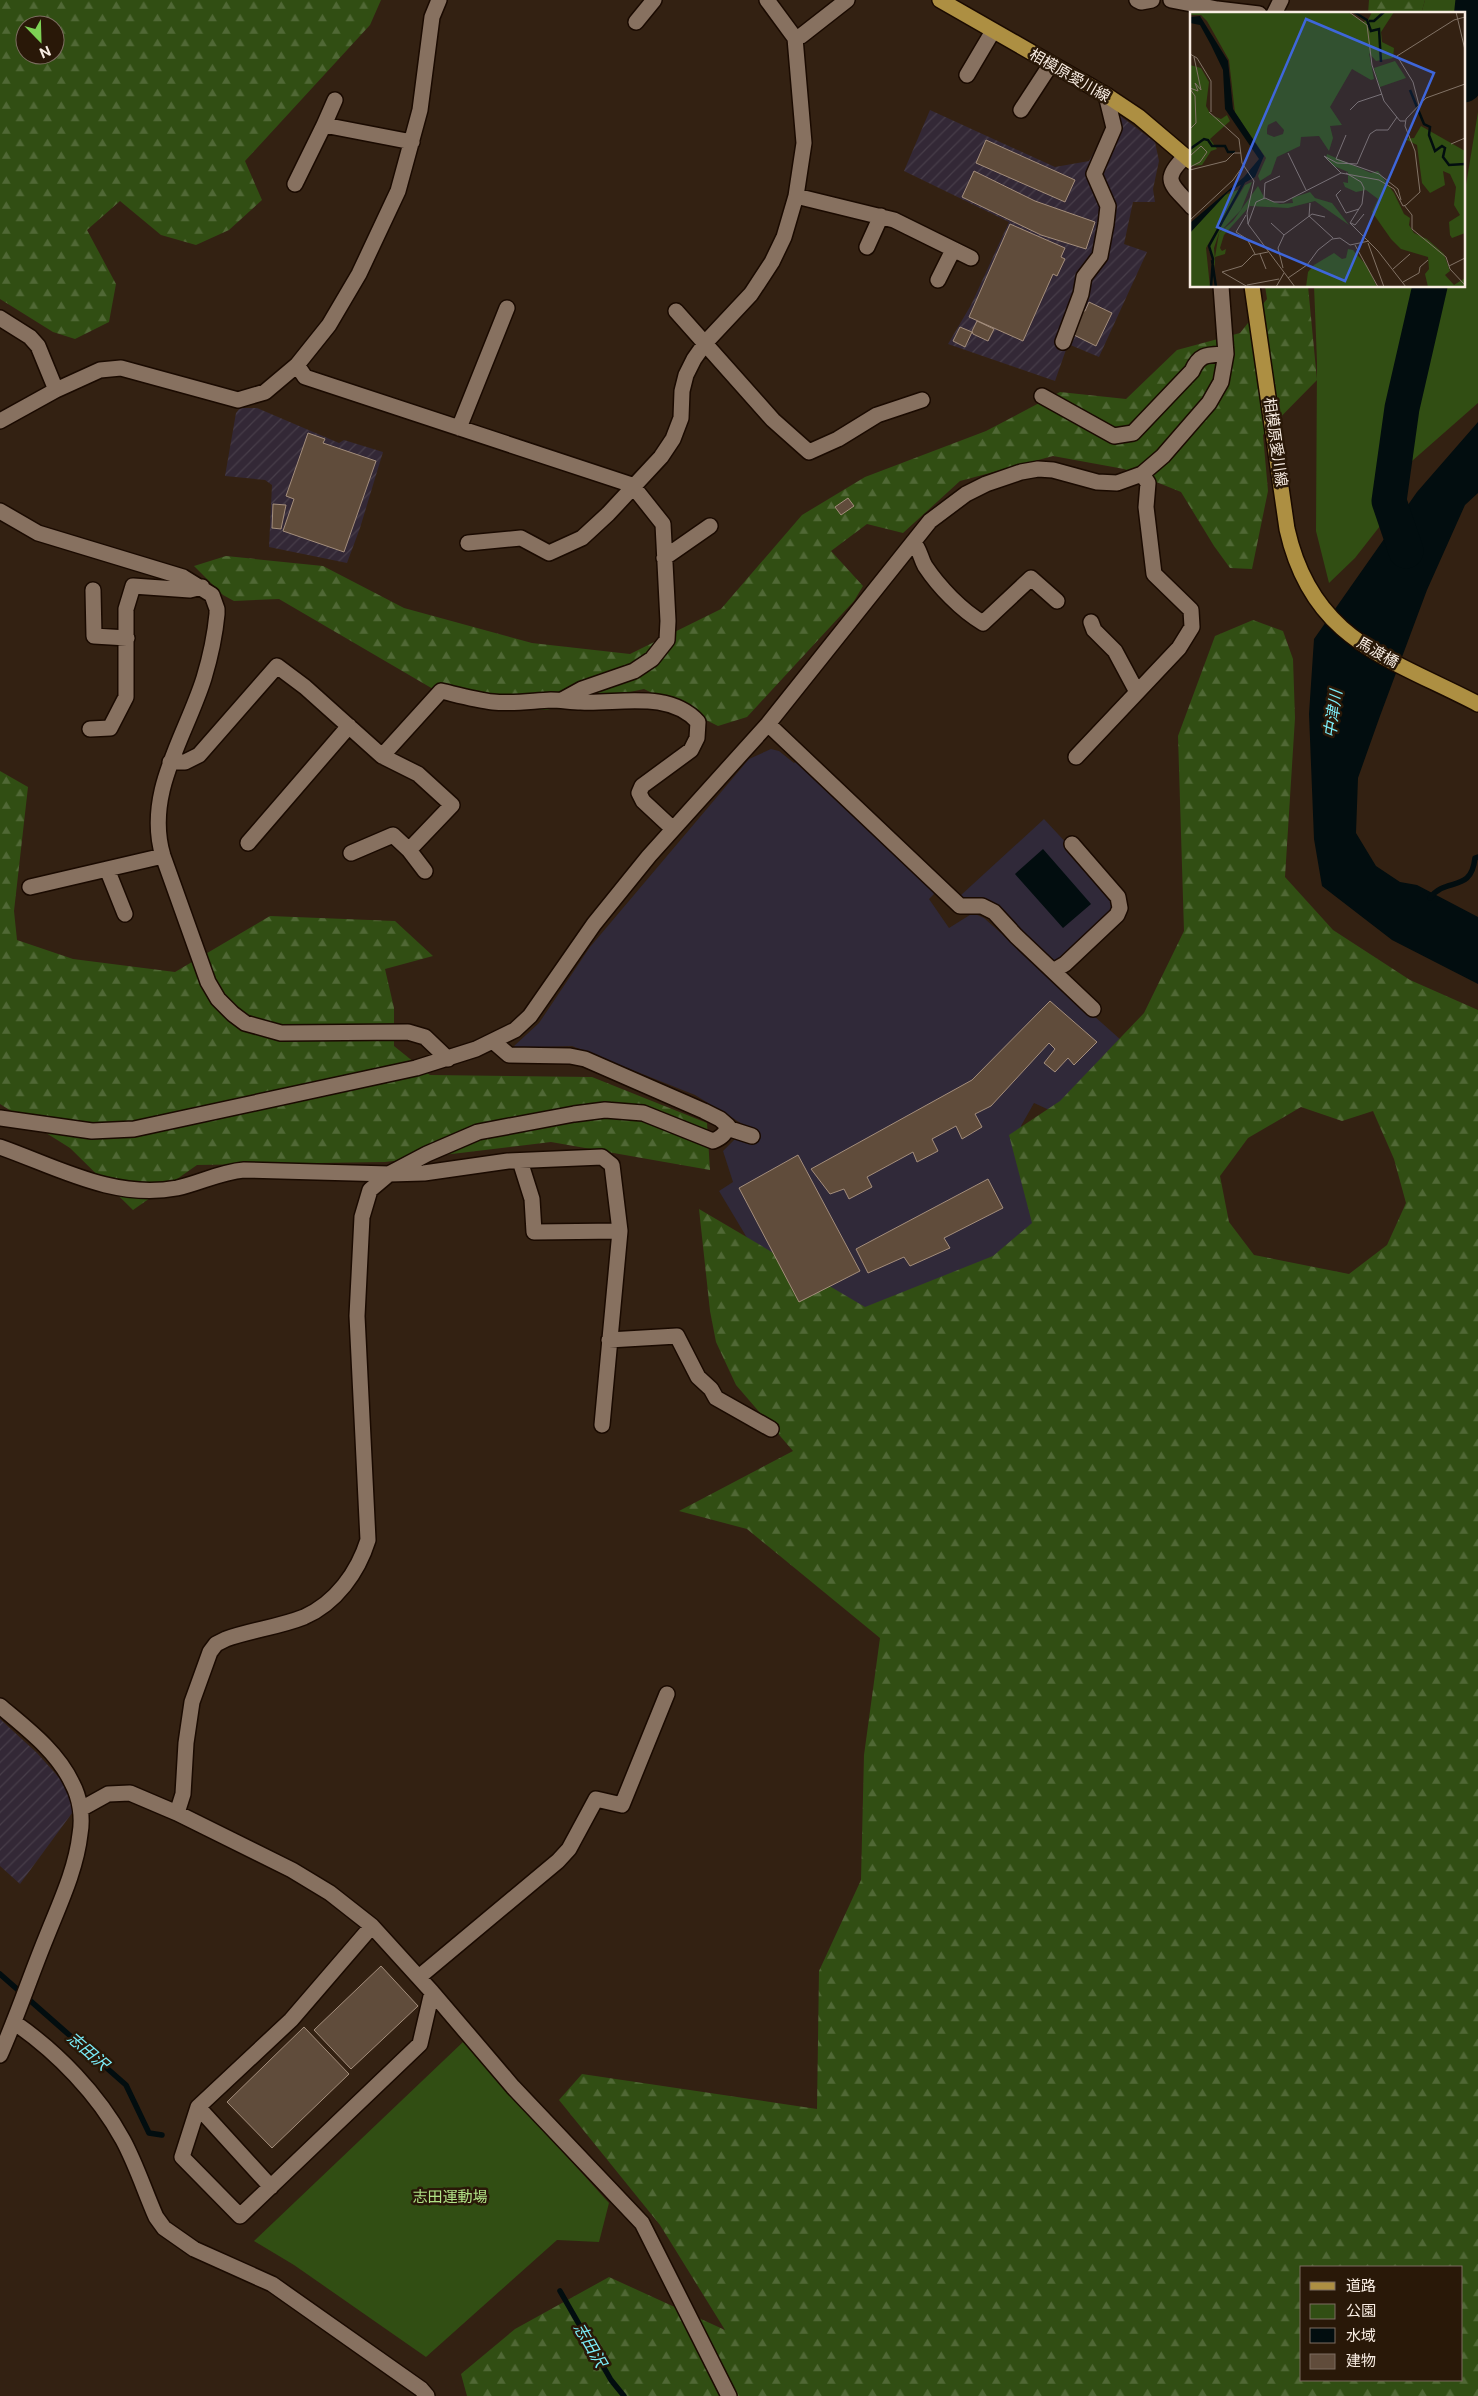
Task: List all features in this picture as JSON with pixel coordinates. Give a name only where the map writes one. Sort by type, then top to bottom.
[{"type":"main road","name":"相模原愛川線","points":[[940,0],[1106,95],[1139,117],[1189,159]]},
{"type":"main road","name":"相模原愛川線","points":[[1252,288],[1288,529],[1296,563],[1311,594]]},
{"type":"main road","name":"馬渡橋","points":[[1311,594],[1336,624],[1366,646],[1478,704]]},
{"type":"street","points":[[0,421],[56,390],[100,370],[121,368],[238,400],[265,392],[297,365],[329,325],[359,274],[398,190],[420,110],[432,17],[440,0]]},
{"type":"street","points":[[636,22],[654,0]]},
{"type":"street","points":[[468,543],[521,538],[548,553],[582,538],[608,514],[632,485],[660,457],[673,438],[682,418],[682,391],[686,376],[706,342],[751,294],[772,262],[784,237],[796,196],[804,143],[795,38],[767,0]]},
{"type":"street","points":[[795,38],[801,36],[847,0]]},
{"type":"street","points":[[1137,0],[1141,2],[1152,0]]},
{"type":"street","points":[[1171,0],[1242,12]]},
{"type":"street","points":[[1275,12],[1281,0]]},
{"type":"street","points":[[967,75],[993,31]]},
{"type":"street","points":[[1020,110],[1051,64]]},
{"type":"street","points":[[1062,342],[1081,294],[1084,277],[1100,256],[1106,224],[1108,206],[1094,174],[1114,128],[1106,95]]},
{"type":"street","points":[[295,184],[335,100]]},
{"type":"street","points":[[324,125],[412,142]]},
{"type":"street","points":[[1189,159],[1174,167],[1171,185],[1190,205]]},
{"type":"street","points":[[796,196],[894,220],[971,258]]},
{"type":"street","points":[[868,247],[881,216]]},
{"type":"street","points":[[938,280],[953,250]]},
{"type":"street","points":[[0,1118],[92,1131],[134,1129],[448,1059],[494,1042],[515,1030],[530,1016],[594,924],[672,828],[768,724],[930,521],[966,494],[986,484],[1021,472],[1038,469],[1053,470],[1106,483],[1123,482],[1142,474],[1163,456],[1216,394],[1221,382],[1226,354],[1221,288]]},
{"type":"street","points":[[459,428],[507,308]]},
{"type":"street","points":[[676,311],[706,342],[773,420],[810,452],[838,439],[877,415],[922,400]]},
{"type":"street","points":[[0,318],[30,337],[38,346],[56,390]]},
{"type":"street","points":[[1042,396],[1114,436],[1126,436],[1132,433],[1192,371],[1196,361],[1205,355],[1226,354]]},
{"type":"street","points":[[297,365],[305,378],[632,485],[662,524],[668,621],[667,640],[652,659],[634,671],[582,689],[562,700]]},
{"type":"street","points":[[1076,757],[1179,648],[1192,627],[1191,610],[1154,574],[1146,507],[1148,483],[1142,474]]},
{"type":"street","points":[[0,511],[38,533],[183,577],[202,587],[212,595],[217,609],[216,620],[204,678],[170,762],[156,822],[158,840],[163,856],[208,982],[218,999],[245,1023],[281,1032],[408,1032],[425,1037],[448,1059]]},
{"type":"street","points":[[664,558],[710,526]]},
{"type":"street","points":[[913,542],[919,548],[924,564],[940,585],[983,623],[1031,576],[1057,601]]},
{"type":"street","points":[[90,729],[110,728],[126,697],[126,609],[133,586],[190,590],[202,587]]},
{"type":"street","points":[[93,590],[94,636],[127,638]]},
{"type":"street","points":[[1091,622],[1094,630],[1115,652],[1137,692]]},
{"type":"street","points":[[170,762],[185,762],[199,755],[277,666],[305,687],[382,756],[418,774],[452,805],[409,850]]},
{"type":"street","points":[[382,756],[441,691],[493,702],[527,703],[562,700],[582,702],[649,701],[690,713],[698,722],[697,738],[691,750],[642,786],[639,793],[643,801],[672,828]]},
{"type":"street","points":[[768,724],[960,906],[982,906],[994,912],[1093,1009]]},
{"type":"street","points":[[248,844],[349,726]]},
{"type":"street","points":[[351,853],[393,835],[409,850],[425,871]]},
{"type":"street","points":[[1053,971],[1065,964],[1117,916],[1120,908],[1118,897],[1072,844]]},
{"type":"street","points":[[30,887],[163,856]]},
{"type":"street","points":[[107,870],[125,914]]},
{"type":"street","points":[[494,1042],[509,1054],[570,1056],[597,1064],[695,1106],[720,1119],[727,1128],[752,1136]]},
{"type":"street","points":[[177,1813],[183,1794],[186,1743],[192,1702],[210,1652],[216,1644],[226,1639],[312,1612],[344,1586],[364,1554],[368,1540],[368,1522],[357,1316],[362,1217],[370,1190],[389,1174],[427,1154],[478,1132],[595,1111],[616,1110],[643,1113],[713,1140],[723,1135],[727,1128]]},
{"type":"street","points":[[0,1147],[97,1184],[137,1189],[178,1188],[224,1172],[244,1170],[389,1174],[424,1173],[508,1161],[602,1157],[612,1165],[620,1231],[602,1425]]},
{"type":"street","points":[[520,1161],[532,1199],[534,1232],[620,1231]]},
{"type":"street","points":[[609,1340],[677,1336],[698,1377],[711,1389],[716,1398],[771,1429]]},
{"type":"street","points":[[419,1978],[558,1861],[569,1848],[596,1799],[622,1805],[667,1694]]},
{"type":"street","points":[[0,1706],[47,1748],[63,1766],[73,1784],[81,1809],[80,1833],[73,1868],[19,2007],[15,2023],[0,2055]]},
{"type":"street","points":[[81,1809],[108,1794],[130,1793],[177,1813],[292,1870],[330,1893],[372,1926],[432,1992],[512,2087],[642,2223],[729,2396]]},
{"type":"street","points":[[372,1926],[291,2020],[198,2107],[182,2157],[240,2216],[420,2044],[432,1992]]},
{"type":"street","points":[[15,2023],[55,2055],[97,2101],[123,2141],[156,2217],[164,2228],[194,2249],[272,2284],[421,2389],[427,2396]]},
{"type":"street","points":[[198,2107],[271,2187]]},
{"type":"shaded area","points":[[930,110],[1055,167],[1089,161],[1115,112],[1155,142],[1159,161],[1153,189],[1155,202],[1133,202],[1124,244],[1147,252],[1099,357],[1068,344],[1055,381],[948,344],[971,305],[1009,222],[904,171]]},
{"type":"shaded area","points":[[240,408],[257,408],[339,443],[344,440],[383,452],[360,528],[347,563],[269,547],[272,485],[265,480],[225,476],[236,413]]},
{"type":"shaded area","points":[[771,749],[779,751],[794,763],[798,760],[927,882],[934,894],[929,899],[949,928],[973,913],[984,918],[1121,1040],[1058,1114],[1034,1103],[1021,1126],[1048,1211],[1022,1247],[805,1335],[719,1191],[733,1182],[723,1151],[736,1138],[744,1125],[695,1095],[572,1046],[515,1048],[514,1046],[539,1023],[590,947],[749,759]]},
{"type":"shaded area","points":[[1044,819],[1111,891],[1117,907],[1072,955],[1055,961],[1030,945],[983,899],[961,898],[960,896]]},
{"type":"shaded area","points":[[0,1719],[37,1753],[63,1782],[75,1809],[20,1884],[0,1866]]},
{"type":"green space","points":[[0,0],[381,0],[370,25],[245,161],[262,200],[229,230],[196,245],[161,235],[120,201],[87,230],[116,284],[109,322],[75,339],[53,332],[0,299]]},
{"type":"green space","points":[[1369,0],[1425,0],[1422,12],[1368,12]]},
{"type":"green space","points":[[1425,0],[1465,0],[1463,12],[1422,12]]},
{"type":"green space","points":[[1478,112],[1478,403],[1412,461],[1415,396],[1427,335],[1441,288],[1466,288],[1466,185]]},
{"type":"green space","points":[[1265,288],[1308,288],[1317,380],[1263,435],[1268,491],[1252,569],[1230,568],[1214,546],[1181,492],[1124,469],[1053,456],[960,481],[903,533],[867,524],[831,551],[863,586],[854,601],[747,717],[718,726],[644,689],[546,710],[457,703],[279,599],[234,601],[223,595],[194,566],[226,556],[323,566],[404,608],[532,643],[630,654],[721,609],[802,515],[865,477],[986,431],[1060,392],[1126,399],[1177,350],[1240,333],[1267,299]]},
{"type":"green space","points":[[1314,288],[1421,288],[1398,393],[1380,526],[1355,558],[1329,583],[1316,531],[1317,362]]},
{"type":"green space","points":[[1253,620],[1283,631],[1293,659],[1295,718],[1285,877],[1333,930],[1410,980],[1478,1010],[1478,2396],[467,2396],[461,2374],[515,2329],[609,2277],[725,2330],[660,2225],[559,2100],[582,2074],[817,2109],[819,1971],[861,1880],[864,1755],[880,1638],[747,1529],[679,1511],[793,1451],[736,1385],[716,1342],[710,1311],[699,1209],[865,1307],[993,1256],[1032,1223],[1009,1135],[1060,1101],[1144,1013],[1184,931],[1178,736],[1215,636]],"holes":[[[1301,1107],[1342,1121],[1373,1111],[1394,1159],[1406,1203],[1387,1245],[1349,1274],[1254,1255],[1229,1222],[1220,1176],[1248,1138]]]},
{"type":"green space","points":[[0,771],[28,787],[14,911],[17,940],[73,959],[175,972],[270,916],[395,921],[433,956],[385,969],[394,1008],[394,1046],[430,1075],[592,1077],[707,1123],[710,1170],[551,1142],[385,1162],[197,1165],[133,1210],[70,1148],[0,1104]]},
{"type":"green space","name":"志田運動場","points":[[463,2042],[609,2203],[599,2242],[557,2240],[426,2357],[294,2265],[254,2241]]},
{"type":"water","name":"中津川","points":[[1478,422],[1478,493],[1465,505],[1427,590],[1380,716],[1358,778],[1356,833],[1376,866],[1400,882],[1417,885],[1478,917],[1478,984],[1392,940],[1322,886],[1314,839],[1309,714],[1314,639],[1417,492]]},
{"type":"water","points":[[1043,849],[1091,904],[1063,928],[1015,874]]},
{"type":"building","points":[[986,140],[1075,180],[1065,202],[976,163]]},
{"type":"building","points":[[974,171],[1035,201],[1095,222],[1086,249],[1041,235],[962,197]]},
{"type":"building","points":[[1010,224],[1065,248],[1061,257],[1065,259],[1057,276],[1053,274],[1023,341],[969,317]]},
{"type":"building","points":[[1089,302],[1112,313],[1096,346],[1070,333],[1081,310],[1085,311]]},
{"type":"building","points":[[977,321],[994,329],[988,341],[973,334],[972,331]]},
{"type":"building","points":[[960,327],[972,332],[965,347],[953,341]]},
{"type":"building","points":[[308,433],[325,439],[323,443],[376,461],[344,552],[283,531],[294,499],[286,496]]},
{"type":"building","points":[[848,498],[854,506],[841,515],[835,507]]},
{"type":"building","points":[[273,504],[286,505],[281,529],[272,528]]},
{"type":"building","points":[[1050,1001],[1097,1042],[1074,1065],[1068,1058],[1055,1072],[1044,1063],[1055,1049],[1049,1043],[991,1106],[975,1114],[982,1127],[962,1139],[956,1126],[932,1139],[938,1151],[917,1162],[913,1152],[867,1177],[872,1187],[849,1199],[844,1189],[830,1194],[811,1169],[972,1080]]},
{"type":"building","points":[[798,1155],[860,1271],[799,1302],[739,1188]]},
{"type":"building","points":[[988,1179],[1003,1208],[944,1238],[950,1248],[910,1266],[904,1257],[868,1273],[856,1249]]},
{"type":"building","points":[[381,1966],[418,2006],[351,2069],[314,2030]]},
{"type":"building","points":[[304,2027],[349,2074],[272,2148],[227,2102]]},
{"type":"waterway","points":[[1466,66],[1473,0]]},
{"type":"waterway","points":[[1406,551],[1389,501],[1402,408],[1430,288]]},
{"type":"waterway","points":[[1430,898],[1436,891],[1463,881],[1469,876],[1473,869],[1475,858],[1478,857]]},
{"type":"waterway","name":"志田沢","points":[[0,1974],[126,2085],[149,2133],[162,2135]]},
{"type":"waterway","name":"志田沢","points":[[560,2291],[611,2380],[624,2396]]}]
